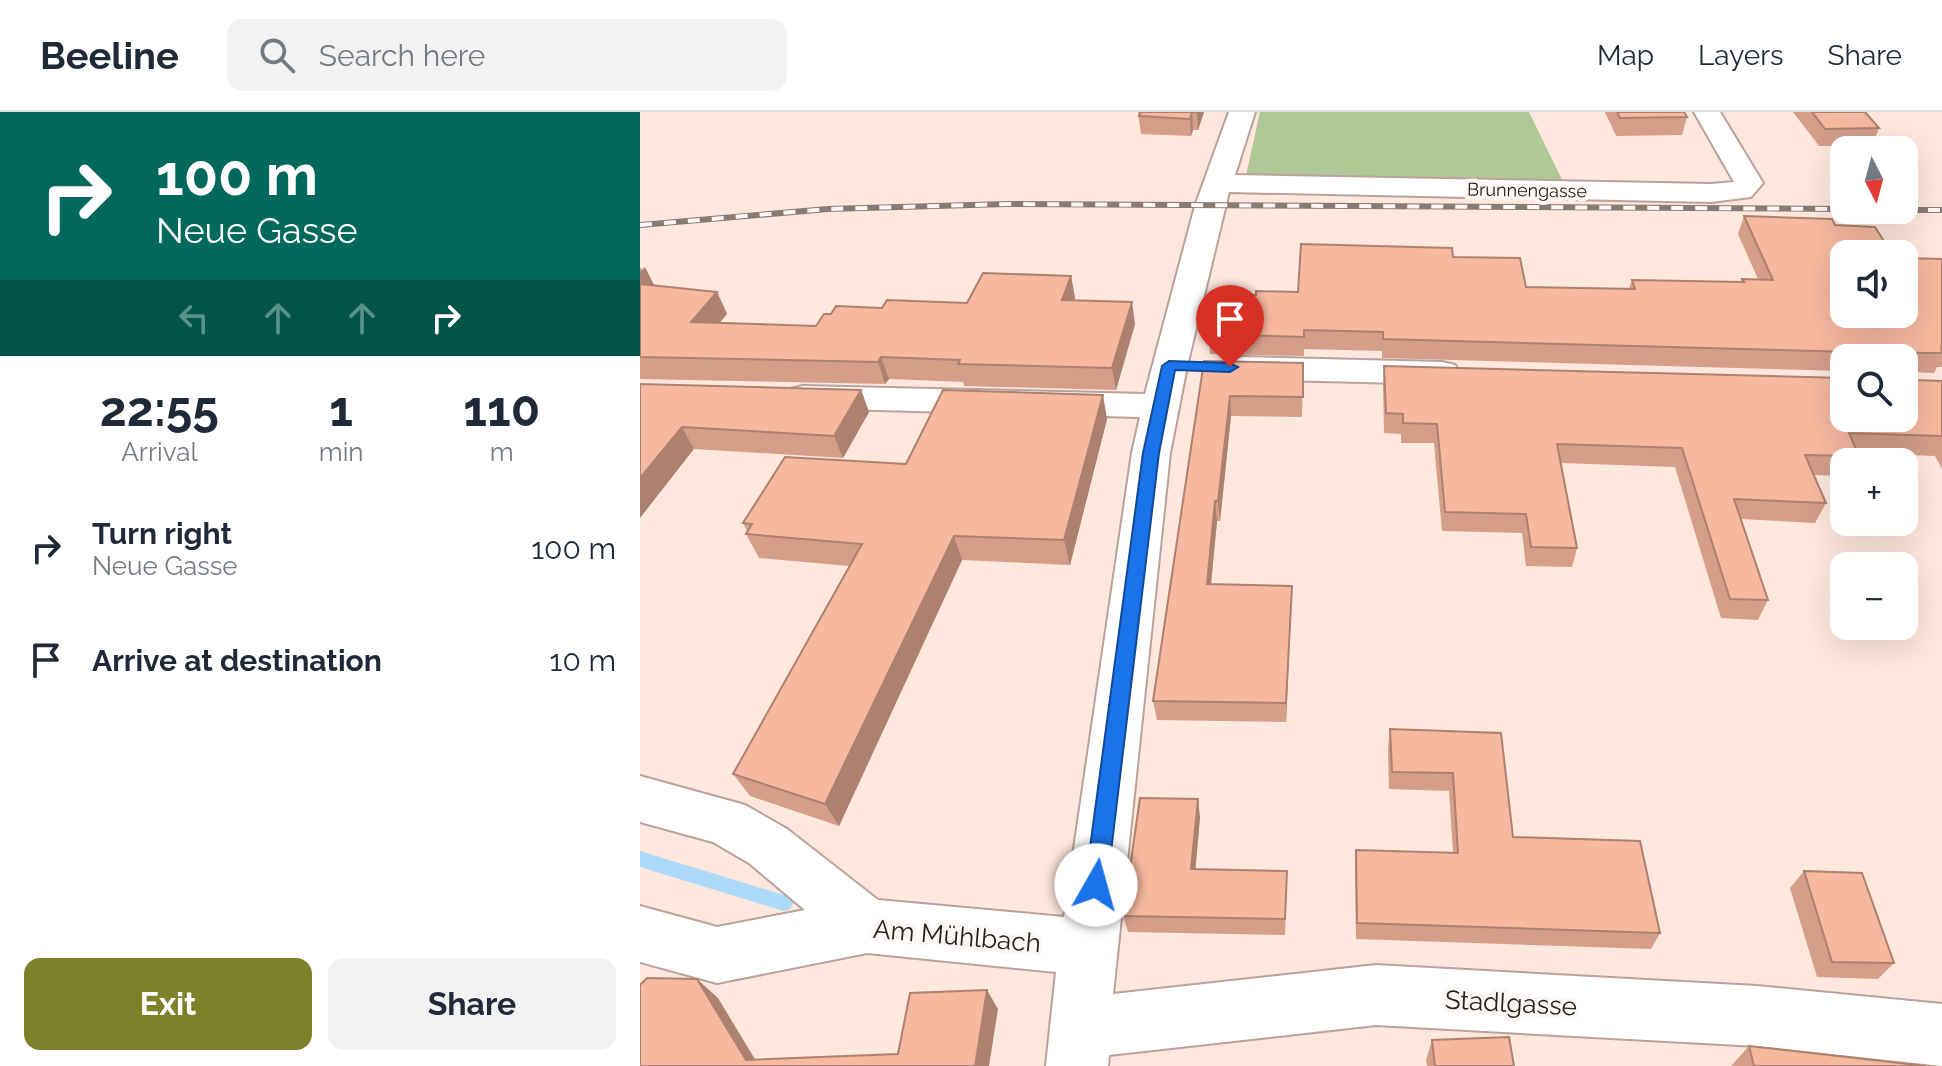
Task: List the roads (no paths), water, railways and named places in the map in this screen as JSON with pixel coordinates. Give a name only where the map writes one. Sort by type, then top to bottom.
[{"type":"street","points":[[1079,1047],[1088,947],[1151,453],[1186,376],[1210,206],[1242,112]]},
{"type":"street","points":[[1707,112],[1728,112]]},
{"type":"street","name":"Brunnengasse","points":[[1220,183],[1679,193],[1741,191],[1749,183],[1707,112]]},
{"type":"street","points":[[764,396],[1186,376],[1467,374]]},
{"type":"street","points":[[640,799],[726,822],[768,846],[867,926]]},
{"type":"street","name":"Am Mühlbach","points":[[640,934],[717,955],[867,926],[1088,947]]},
{"type":"street","name":"Stadlgasse","points":[[1079,1047],[1376,995],[1757,1016],[1942,1035]]},
{"type":"waterway","points":[[640,859],[784,903]]},
{"type":"railway","points":[[640,225],[828,209],[1007,204],[1830,209]]},
{"type":"railway","points":[[1918,210],[1942,210]]}]
